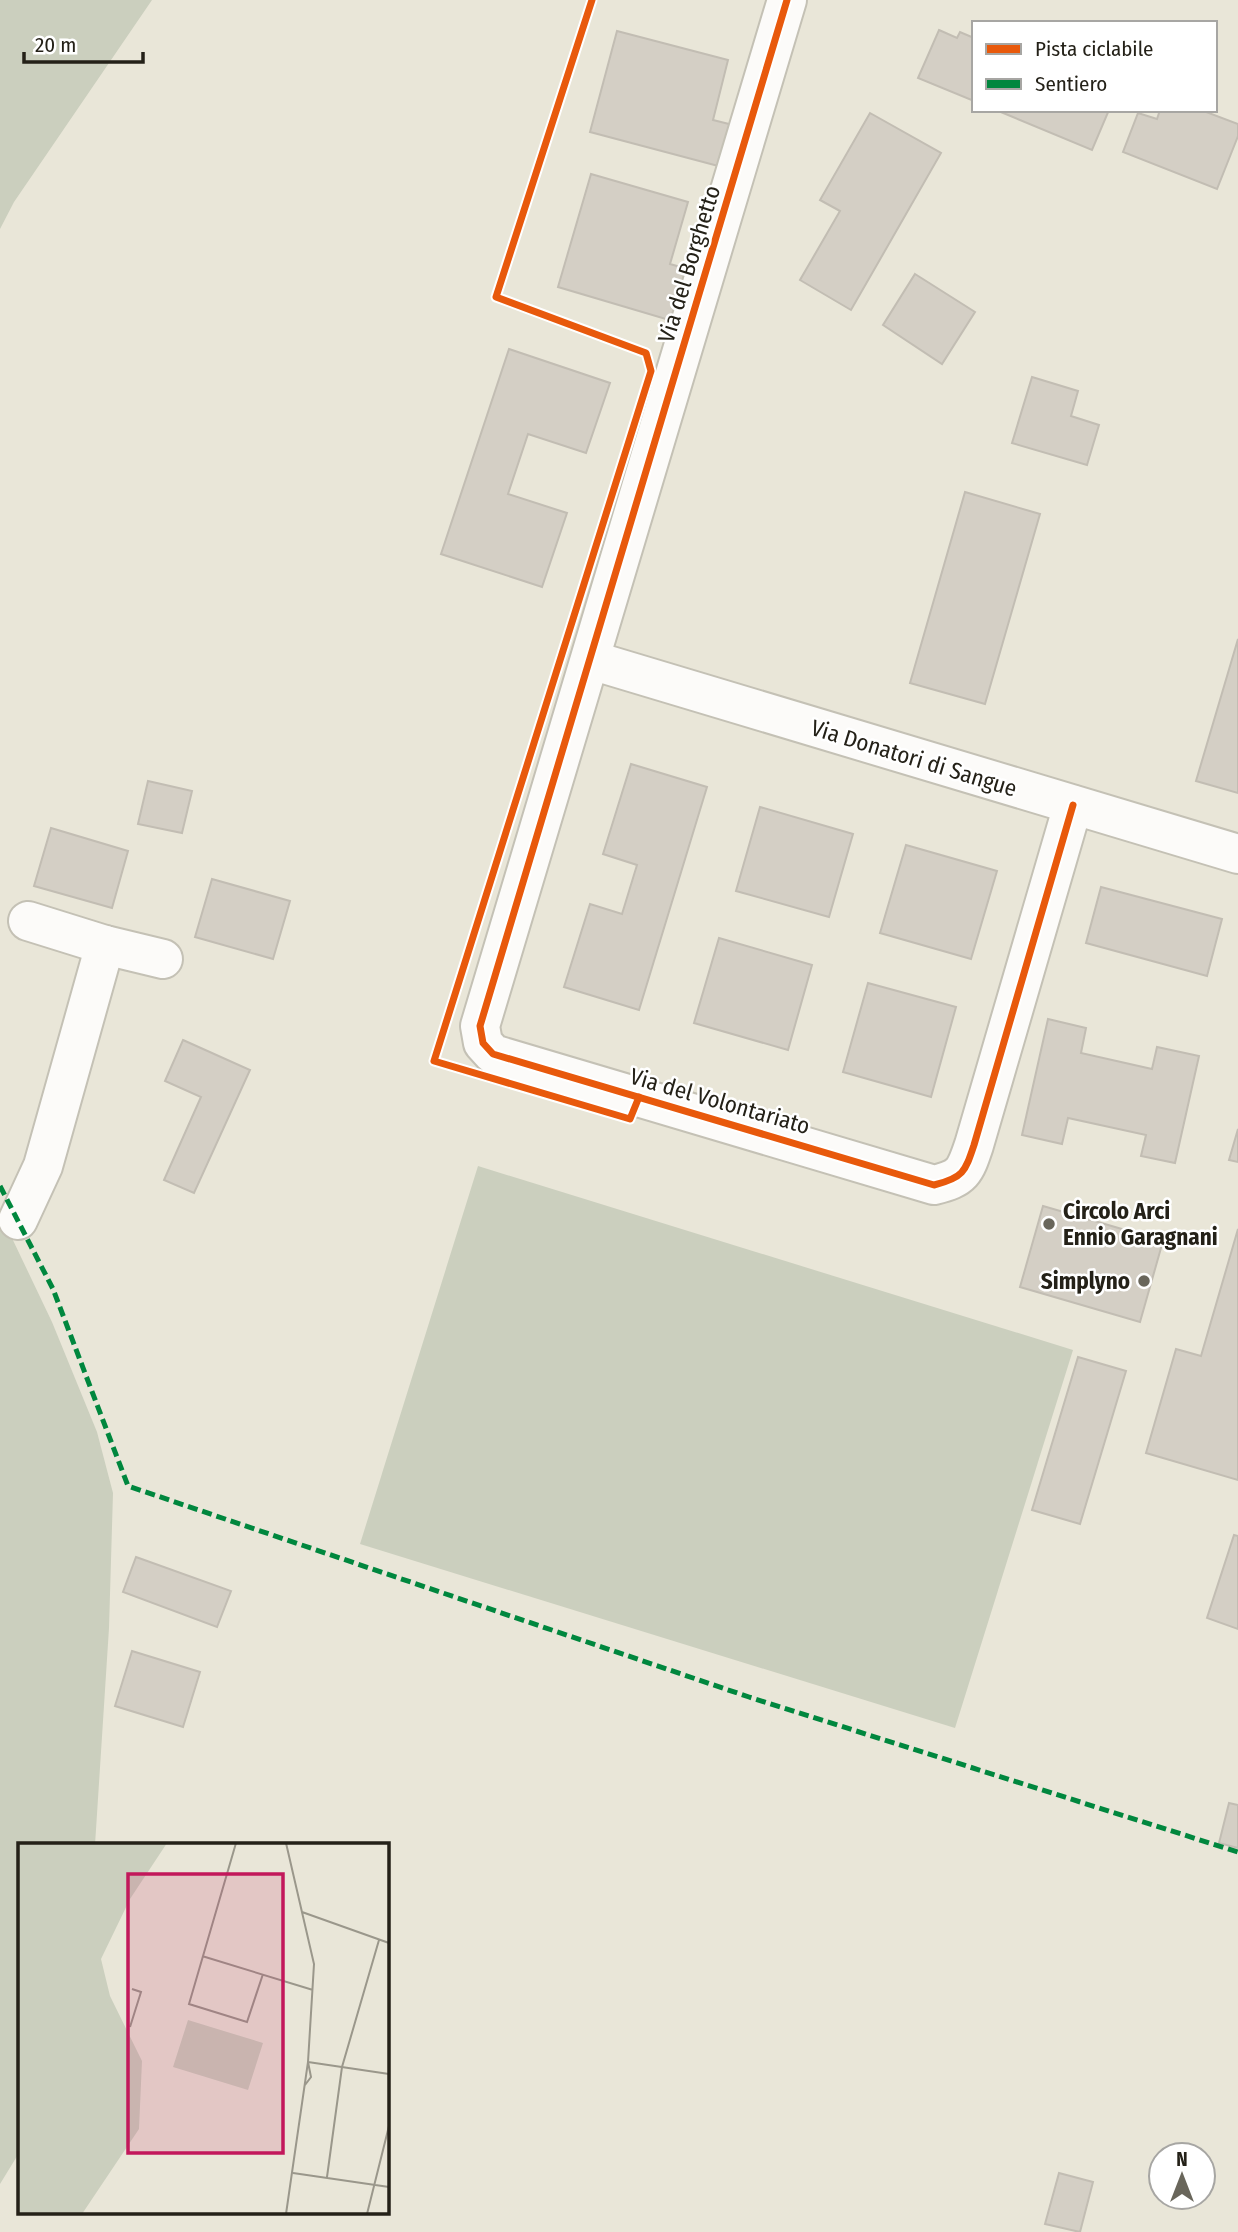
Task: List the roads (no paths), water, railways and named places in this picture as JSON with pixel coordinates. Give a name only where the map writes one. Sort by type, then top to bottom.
[{"type":"street","name":"Via del Borghetto","points":[[591,660],[787,0]]},
{"type":"street","name":"Via Donatori di Sangue","points":[[591,660],[1238,855]]},
{"type":"street","name":"Via del Volontariato","points":[[591,660],[480,1026],[483,1043],[492,1054],[511,1060],[934,1185],[952,1181],[965,1169],[974,1145],[1073,805]]},
{"type":"street","points":[[28,921],[105,945],[163,959]]},
{"type":"street","points":[[18,1220],[43,1166],[105,945]]},
{"type":"place","name":"Circolo Arci Ennio Garagnani","points":[[1049,1224]]},
{"type":"place","name":"Simplyno","points":[[1144,1281]]}]
